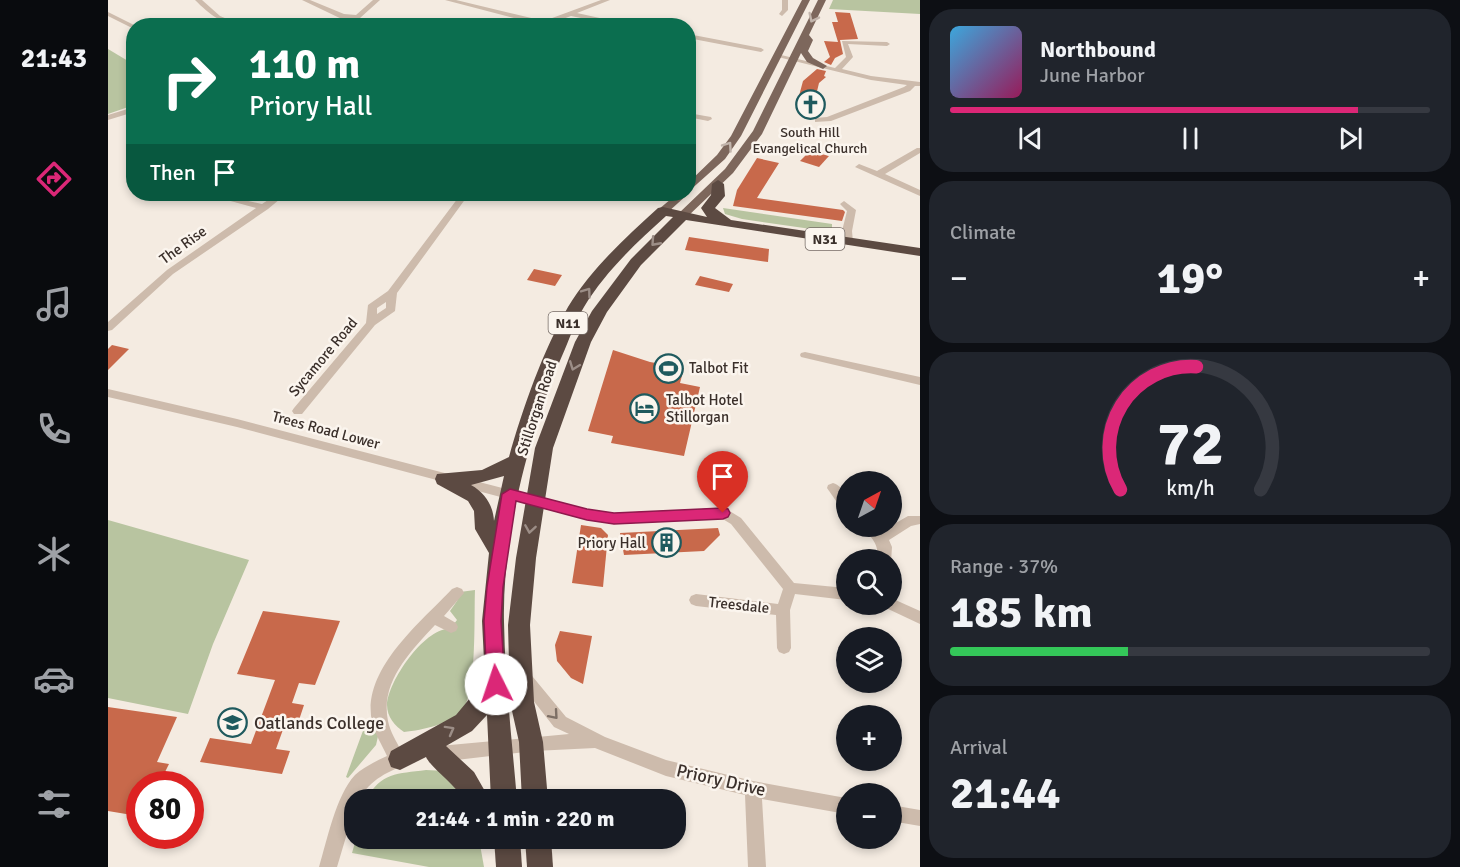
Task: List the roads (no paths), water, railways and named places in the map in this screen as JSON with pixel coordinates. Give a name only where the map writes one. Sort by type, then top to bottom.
[{"type":"highway","points":[[718,184],[718,196],[708,208],[711,214],[730,225]]},
{"type":"highway","name":"N31","points":[[663,211],[730,225],[920,252]]},
{"type":"highway","name":"Stillorgan Road","points":[[503,789],[493,621],[499,553],[517,461],[543,380],[576,308],[601,273],[634,237],[663,211]]},
{"type":"highway","name":"Stillorgan Road","points":[[534,789],[531,742],[522,702],[519,625],[526,558],[544,448],[583,342],[615,288],[662,234],[682,216]]},
{"type":"highway","points":[[444,479],[475,480],[490,476],[517,461]]},
{"type":"highway","points":[[444,479],[475,496],[484,511],[485,529],[499,553]]},
{"type":"highway","points":[[398,760],[464,723],[480,707],[496,684]]},
{"type":"highway","points":[[437,754],[458,770],[472,789]]},
{"type":"highway","points":[[539,849],[540,867]]},
{"type":"main road","name":"Stillorgan Road","points":[[696,181],[721,157],[736,136],[806,0]]},
{"type":"main road","name":"Stillorgan Road","points":[[682,216],[718,184],[758,132],[822,0]]},
{"type":"main road","points":[[804,36],[809,40],[804,51],[806,56],[823,66]]},
{"type":"main road","points":[[784,43],[792,46],[800,45]]},
{"type":"main road","points":[[792,62],[823,66]]},
{"type":"main road","points":[[696,197],[718,184]]},
{"type":"main road","name":"Stillorgan Road","points":[[663,211],[675,201]]},
{"type":"street","points":[[198,0],[221,18]]},
{"type":"street","points":[[351,18],[369,0]]},
{"type":"street","points":[[351,18],[377,0]]},
{"type":"street","points":[[448,0],[517,18]]},
{"type":"street","points":[[557,18],[607,0]]},
{"type":"street","points":[[782,14],[785,10],[785,0]]},
{"type":"street","points":[[308,1],[348,18]]},
{"type":"street","points":[[571,13],[595,18]]},
{"type":"street","points":[[108,14],[126,23]]},
{"type":"street","points":[[696,38],[761,50]]},
{"type":"street","points":[[837,70],[850,57],[844,42],[887,44]]},
{"type":"street","points":[[777,56],[792,62]]},
{"type":"street","points":[[823,66],[880,80],[916,84]]},
{"type":"street","points":[[818,120],[828,119],[916,84]]},
{"type":"street","points":[[108,118],[126,112]]},
{"type":"street","points":[[696,117],[708,119]]},
{"type":"street","points":[[878,174],[920,150]]},
{"type":"street","points":[[859,167],[920,193]]},
{"type":"street","points":[[239,201],[265,207]]},
{"type":"street","name":"The Rise","points":[[108,328],[170,272],[273,201]]},
{"type":"street","name":"Sycamore Road","points":[[298,411],[371,322],[391,309],[392,293],[460,201]]},
{"type":"street","points":[[844,204],[852,210],[847,231],[848,242]]},
{"type":"street","points":[[806,355],[920,381]]},
{"type":"street","name":"Trees Road Lower","points":[[108,393],[237,423],[534,502]]},
{"type":"street","points":[[833,488],[836,492]]},
{"type":"street","points":[[534,502],[587,515],[614,518],[723,513],[735,521],[790,588],[836,593]]},
{"type":"street","points":[[885,549],[881,538],[909,521],[918,520]]},
{"type":"street","name":"Treesdale","points":[[784,648],[783,610],[790,588]]},
{"type":"street","points":[[328,867],[342,822],[360,782],[398,760],[380,721],[379,702],[385,679],[405,650],[457,593]]},
{"type":"street","name":"Treesdale","points":[[696,600],[783,610]]},
{"type":"street","points":[[902,609],[920,618]]},
{"type":"street","points":[[435,618],[451,627]]},
{"type":"street","name":"Priory Drive","points":[[521,672],[560,722],[599,742],[666,768],[753,789],[836,804]]},
{"type":"street","name":"Priory Drive","points":[[398,760],[501,748],[531,742],[599,742]]},
{"type":"street","points":[[753,789],[757,867]]},
{"type":"street","points":[[902,815],[920,818]]},
{"type":"place","name":"South Hill Evangelical Church","points":[[810,105]]},
{"type":"place","name":"Talbot Fit","points":[[668,368]]},
{"type":"place","name":"Talbot Hotel Stillorgan","points":[[645,409]]},
{"type":"place","name":"Priory Hall","points":[[667,543]]},
{"type":"place","name":"Oatlands College","points":[[233,723]]}]
